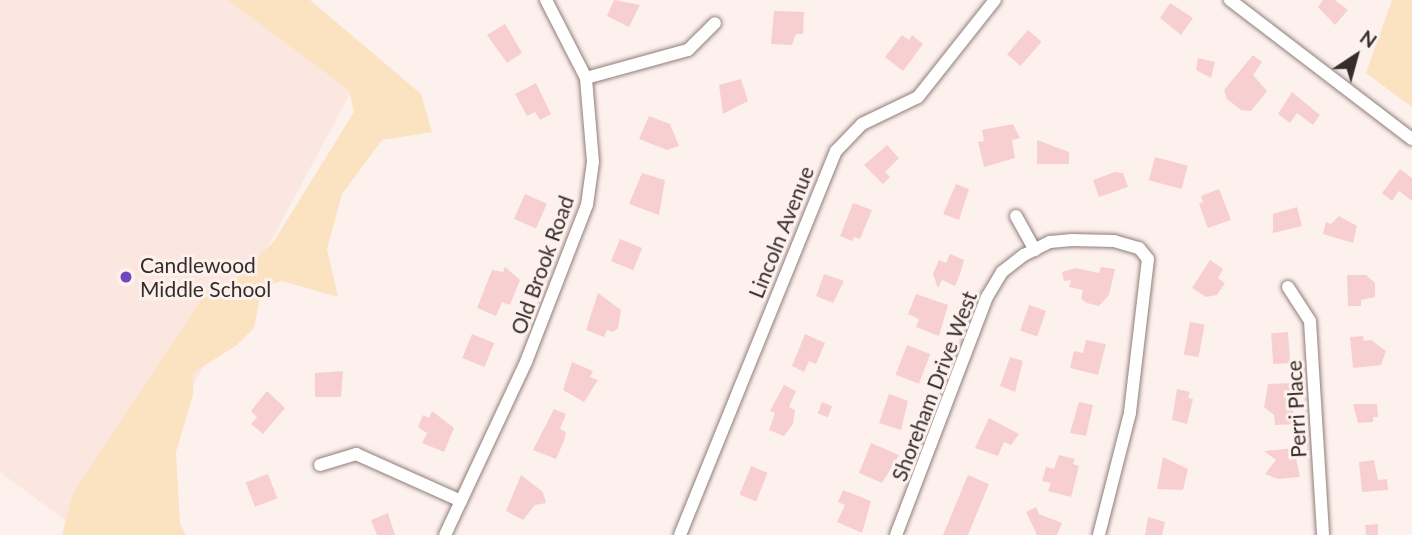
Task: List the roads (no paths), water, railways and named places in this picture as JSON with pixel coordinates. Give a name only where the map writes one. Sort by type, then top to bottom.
[{"type":"street","name":"Old Brook Road","points":[[445,535],[526,362],[587,205],[593,162],[586,78],[546,0]]},
{"type":"street","name":"Lincoln Avenue","points":[[681,535],[836,151],[862,124],[918,97],[995,0]]},
{"type":"street","points":[[1230,0],[1412,139]]},
{"type":"street","points":[[586,78],[688,50],[715,23]]},
{"type":"street","points":[[1016,216],[1035,250]]},
{"type":"street","name":"Shoreham Drive West","points":[[895,535],[987,297],[1002,272],[1050,242],[1072,240],[1114,241],[1139,248],[1148,259],[1149,274],[1140,357],[1130,413],[1099,535]]},
{"type":"street","name":"Perri Place","points":[[1288,287],[1310,321],[1322,535]]},
{"type":"street","points":[[320,464],[356,454],[461,501]]},
{"type":"place","name":"Candlewood Middle School","points":[[126,277]]}]
